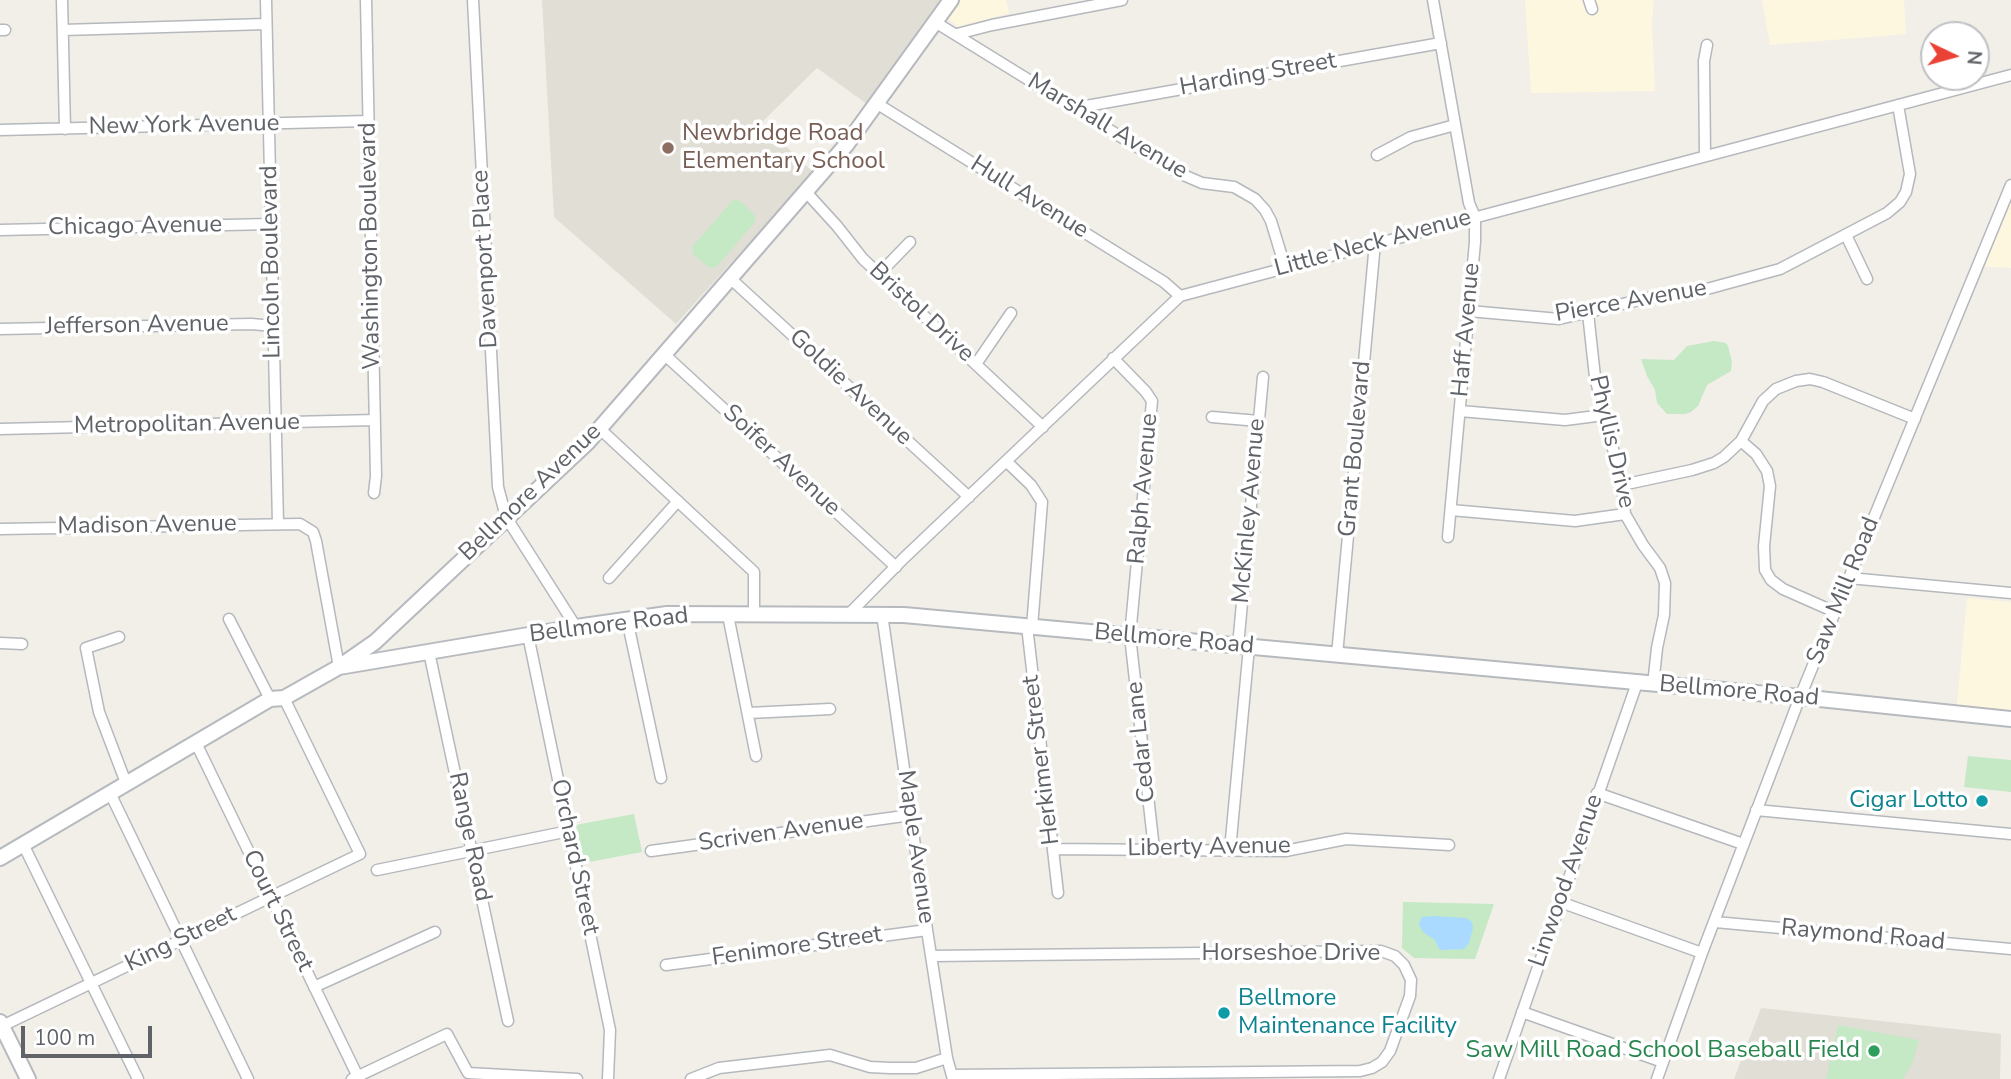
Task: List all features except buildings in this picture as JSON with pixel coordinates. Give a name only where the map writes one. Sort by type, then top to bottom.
[{"type":"main road","name":"Bellmore Avenue","points":[[0,858],[196,743],[339,667],[375,642],[600,429],[847,144],[951,0]]},
{"type":"main road","name":"Bellmore Road","points":[[339,667],[667,614],[883,614],[1800,697],[2011,719]]},
{"type":"main road","points":[[1,1024],[28,1079]]},
{"type":"street","points":[[62,0],[65,129]]},
{"type":"street","name":"Lincoln Boulevard","points":[[266,0],[278,523]]},
{"type":"street","name":"Washington Boulevard","points":[[366,0],[376,476],[374,493]]},
{"type":"street","name":"Davenport Place","points":[[473,0],[498,487],[506,517],[576,627]]},
{"type":"street","points":[[957,34],[1122,0]]},
{"type":"street","name":"Haff Avenue","points":[[1433,0],[1468,203],[1475,217],[1475,242],[1448,537]]},
{"type":"street","name":"Marshall Avenue","points":[[935,22],[1181,174],[1202,183],[1234,187],[1255,199],[1271,220],[1284,267]]},
{"type":"street","points":[[63,30],[266,24]]},
{"type":"street","name":"Harding Street","points":[[1075,108],[1441,43]]},
{"type":"street","points":[[1705,156],[1704,61],[1707,46]]},
{"type":"street","name":"Little Neck Avenue","points":[[848,615],[1180,296],[2011,75]]},
{"type":"street","name":"Hull Avenue","points":[[876,103],[1164,282],[1180,296]]},
{"type":"street","name":"Pierce Avenue","points":[[1469,311],[1559,319],[1652,297],[1685,295],[1780,269],[1887,213],[1900,202],[1906,192],[1910,174],[1898,105]]},
{"type":"street","name":"New York Avenue","points":[[0,130],[368,121]]},
{"type":"street","points":[[1377,155],[1410,137],[1455,125]]},
{"type":"street","name":"Saw Mill Road","points":[[1657,1079],[1800,697],[2011,185]]},
{"type":"street","name":"Bristol Drive","points":[[806,192],[863,259],[1043,427]]},
{"type":"street","name":"Chicago Avenue","points":[[0,230],[271,225]]},
{"type":"street","points":[[1846,235],[1867,279]]},
{"type":"street","points":[[879,274],[910,242]]},
{"type":"street","name":"Grant Boulevard","points":[[1337,655],[1375,243]]},
{"type":"street","name":"Goldie Avenue","points":[[731,279],[969,498]]},
{"type":"street","points":[[976,364],[1011,313]]},
{"type":"street","name":"Phyllis Drive","points":[[1588,313],[1595,377],[1622,485],[1625,514],[1660,568],[1665,583],[1664,615],[1653,685]]},
{"type":"street","name":"Jefferson Avenue","points":[[0,329],[251,324],[274,326]]},
{"type":"street","name":"Soifer Avenue","points":[[665,355],[896,567]]},
{"type":"street","name":"Ralph Avenue","points":[[1113,358],[1152,401],[1130,636]]},
{"type":"street","name":"McKinley Avenue","points":[[1230,850],[1263,377]]},
{"type":"street","points":[[1622,485],[1692,470],[1724,457],[1741,441],[1763,401],[1776,389],[1796,380],[1823,382],[1915,419]]},
{"type":"street","points":[[1460,411],[1564,420],[1604,415]]},
{"type":"street","points":[[1212,417],[1259,421]]},
{"type":"street","name":"Metropolitan Avenue","points":[[0,429],[375,421]]},
{"type":"street","points":[[600,429],[754,572],[754,614]]},
{"type":"street","points":[[1741,441],[1756,454],[1767,471],[1770,486],[1764,545],[1765,570],[1783,589],[1835,612]]},
{"type":"street","name":"Herkimer Street","points":[[1006,461],[1031,485],[1042,502],[1030,627],[1058,893]]},
{"type":"street","points":[[609,578],[678,501]]},
{"type":"street","points":[[1451,510],[1575,521],[1625,514]]},
{"type":"street","name":"Madison Avenue","points":[[0,529],[278,523],[294,523],[307,527],[313,532],[316,541],[339,667]]},
{"type":"street","points":[[1849,578],[2011,593]]},
{"type":"street","name":"Maple Avenue","points":[[883,614],[927,930],[952,1077]]},
{"type":"street","points":[[728,615],[757,756]]},
{"type":"street","points":[[229,619],[277,698]]},
{"type":"street","points":[[627,619],[662,778]]},
{"type":"street","name":"Orchard Street","points":[[528,635],[610,1030],[608,1079]]},
{"type":"street","name":"Cedar Lane","points":[[1130,636],[1154,849]]},
{"type":"street","points":[[119,637],[86,648],[99,712],[126,783]]},
{"type":"street","points":[[0,643],[22,644]]},
{"type":"street","name":"Range Road","points":[[429,652],[508,1021]]},
{"type":"street","name":"Linwood Avenue","points":[[1499,1079],[1637,683]]},
{"type":"street","name":"King Street","points":[[1,1024],[360,854],[277,698]]},
{"type":"street","points":[[749,713],[830,709]]},
{"type":"street","name":"Court Street","points":[[196,743],[356,1078]]},
{"type":"street","points":[[110,793],[248,1079]]},
{"type":"street","points":[[1597,793],[1743,844]]},
{"type":"street","points":[[1756,810],[2011,834]]},
{"type":"street","name":"Scriven Avenue","points":[[652,851],[911,815]]},
{"type":"street","points":[[377,870],[569,831]]},
{"type":"street","name":"Liberty Avenue","points":[[1053,849],[1285,851],[1346,839],[1449,845]]},
{"type":"street","points":[[23,844],[138,1079]]},
{"type":"street","points":[[1560,902],[1702,953]]},
{"type":"street","name":"Raymond Road","points":[[1715,922],[2011,949]]},
{"type":"street","name":"Fenimore Street","points":[[666,965],[927,930]]},
{"type":"street","points":[[314,987],[435,932]]},
{"type":"street","name":"Horseshoe Drive","points":[[931,956],[1381,951],[1395,956],[1405,965],[1411,980],[1409,996],[1390,1051],[1382,1062],[1360,1071],[952,1077]]},
{"type":"street","points":[[1522,1012],[1663,1062]]},
{"type":"street","points":[[356,1078],[447,1034],[468,1073],[577,1079]]},
{"type":"street","points":[[691,1079],[719,1068],[830,1055],[870,1067],[890,1068],[916,1068],[947,1058]]},
{"type":"shaded area","name":"Newbridge Road Elementary School","points":[[542,0],[942,0],[867,104],[817,68],[761,123],[813,172],[676,324],[554,217]]},
{"type":"shaded area","points":[[942,0],[1006,0],[1009,13],[958,27],[936,8]]},
{"type":"shaded area","points":[[1525,0],[1654,0],[1652,22],[1655,91],[1531,93]]},
{"type":"shaded area","points":[[1762,0],[1904,0],[1906,34],[1770,45]]},
{"type":"shaded area","points":[[2011,188],[2011,268],[1979,266]]},
{"type":"shaded area","points":[[1967,598],[2011,602],[2011,719],[1956,714]]},
{"type":"shaded area","points":[[1761,1008],[2001,1034],[2000,1079],[1734,1079]]},
{"type":"green space","points":[[733,200],[742,202],[756,217],[755,222],[718,265],[708,267],[693,254],[692,247]]},
{"type":"green space","points":[[1714,341],[1726,343],[1728,346],[1731,371],[1707,385],[1698,406],[1691,412],[1667,414],[1657,403],[1655,390],[1641,359],[1674,360],[1687,346]]},
{"type":"green space","points":[[1968,756],[2011,760],[2011,792],[1964,787]]},
{"type":"green space","points":[[634,814],[642,852],[584,863],[576,825]]},
{"type":"green space","points":[[1403,902],[1494,904],[1475,959],[1414,958],[1402,948]]},
{"type":"green space","name":"Saw Mill Road School Baseball Field","points":[[1838,1025],[1919,1040],[1913,1062],[1903,1079],[1826,1079]]},
{"type":"water","points":[[1422,917],[1466,918],[1472,922],[1469,943],[1464,949],[1440,950],[1434,939],[1424,933],[1419,925],[1420,920]]},
{"type":"place","name":"Newbridge Road Elementary School","points":[[668,148]]},
{"type":"place","name":"Cigar Lotto","points":[[1982,801]]},
{"type":"place","name":"Bellmore Maintenance Facility","points":[[1224,1013]]},
{"type":"place","name":"Saw Mill Road School Baseball Field","points":[[1874,1051]]}]
